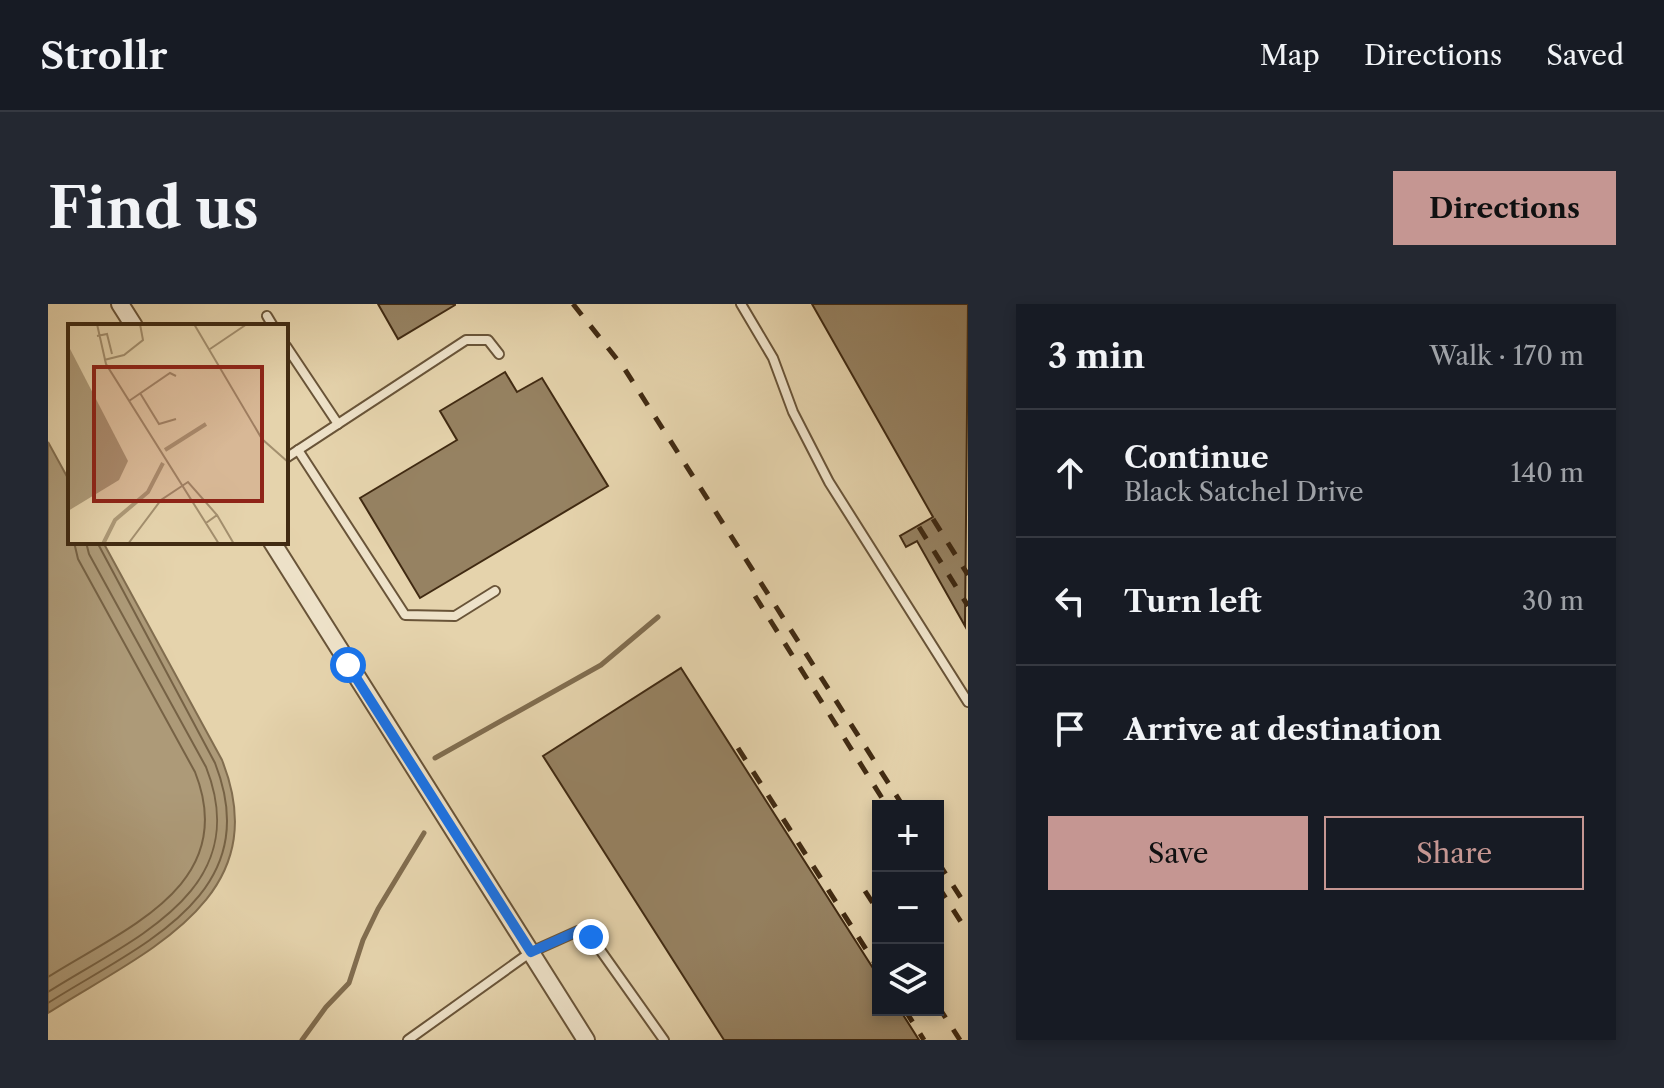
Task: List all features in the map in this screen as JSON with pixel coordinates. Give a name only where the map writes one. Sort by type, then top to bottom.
[{"type":"street","points":[[120,304],[133,324]]},
{"type":"street","points":[[273,544],[586,1040]]},
{"type":"lane","points":[[741,304],[773,358],[793,412],[829,482],[968,702]]},
{"type":"lane","points":[[267,316],[272,324]]},
{"type":"lane","points":[[288,457],[466,340],[488,340],[499,354]]},
{"type":"lane","points":[[288,349],[338,424]]},
{"type":"lane","points":[[298,450],[405,615],[455,616],[495,591]]},
{"type":"lane","points":[[408,1040],[531,952],[578,931],[591,937],[664,1040]]},
{"type":"water","points":[[48,442],[68,478],[68,544],[104,544],[222,760],[234,808],[232,849],[217,885],[192,915],[124,967],[48,1013]]},
{"type":"building","points":[[378,304],[455,304],[455,305],[398,339]]},
{"type":"building","points":[[812,304],[968,304],[965,626],[917,541],[906,547],[900,536],[933,517]]},
{"type":"building","points":[[505,372],[517,392],[542,378],[608,486],[420,598],[360,498],[457,440],[440,411]]},
{"type":"building","points":[[681,668],[872,967],[872,1016],[904,1016],[919,1040],[724,1040],[543,756]]},
{"type":"waterway","points":[[435,758],[601,665],[658,617]]},
{"type":"waterway","points":[[302,1040],[326,1007],[349,983],[363,940],[378,909],[424,833]]},
{"type":"railway","points":[[573,304],[624,368],[899,800]]},
{"type":"railway","points":[[933,519],[968,575]]},
{"type":"railway","points":[[919,527],[968,606]]},
{"type":"railway","points":[[755,596],[883,800]]},
{"type":"railway","points":[[738,748],[872,959]]},
{"type":"railway","points":[[944,871],[968,909]]},
{"type":"railway","points":[[865,891],[872,902]]},
{"type":"railway","points":[[944,895],[968,933]]},
{"type":"railway","points":[[944,1015],[960,1040]]},
{"type":"railway","points":[[909,1016],[924,1040]]},
{"type":"route","points":[[348,665],[531,952],[578,931],[591,937]]}]
